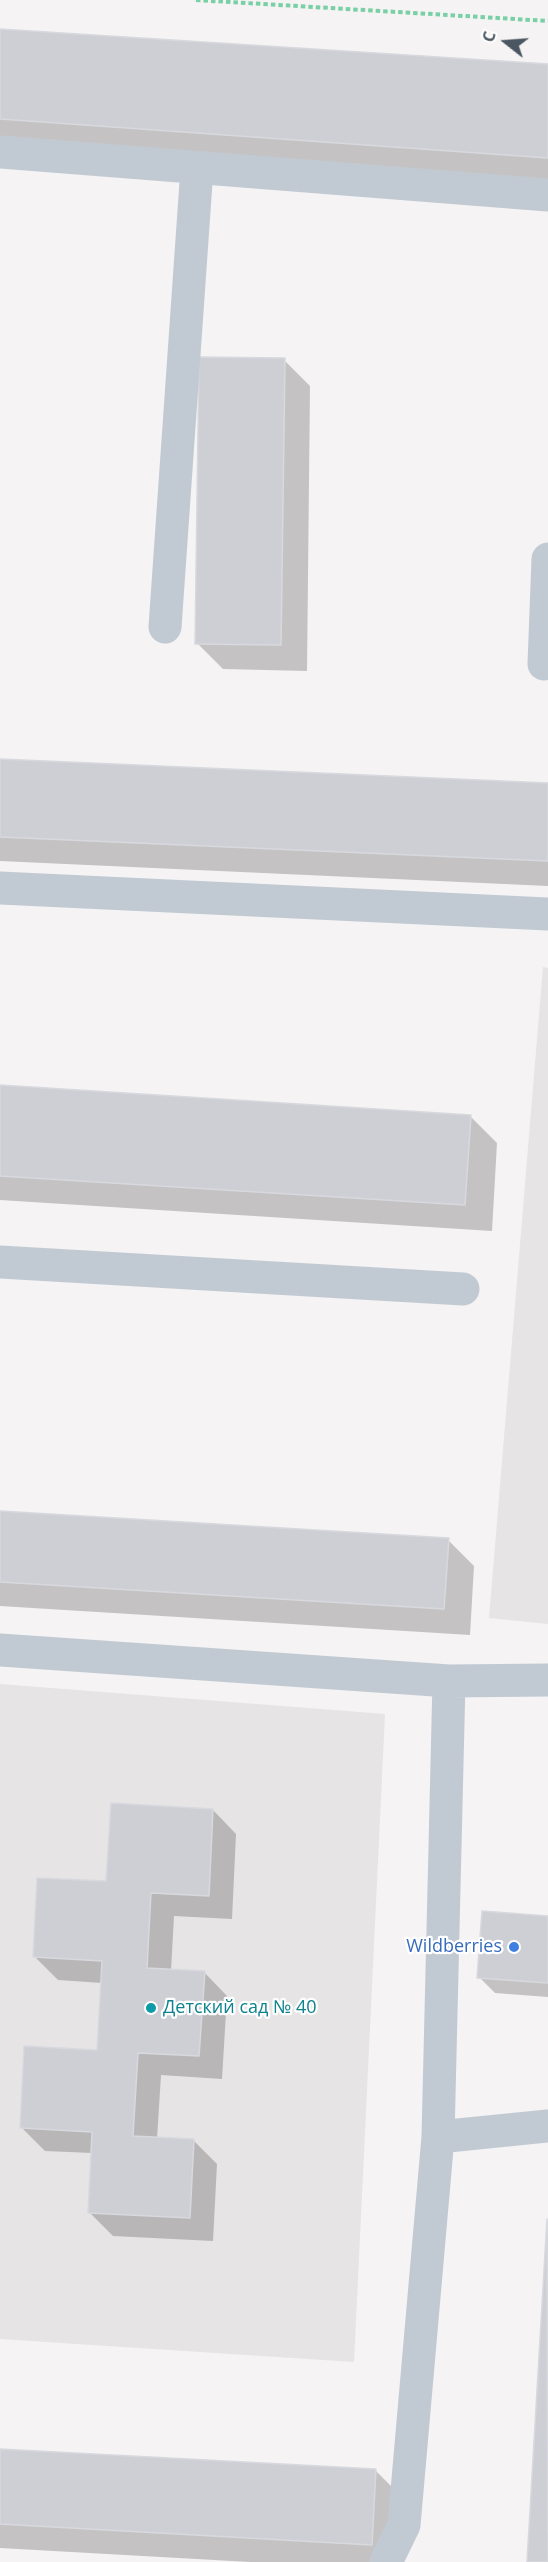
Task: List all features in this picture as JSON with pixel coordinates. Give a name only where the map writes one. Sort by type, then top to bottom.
[{"type":"lane","points":[[0,152],[548,195]]},
{"type":"lane","points":[[165,627],[197,168]]},
{"type":"lane","points":[[544,664],[548,559]]},
{"type":"lane","points":[[0,888],[548,914]]},
{"type":"lane","points":[[0,1262],[463,1289]]},
{"type":"lane","points":[[0,1650],[449,1681],[548,1680]]},
{"type":"lane","points":[[386,2562],[404,2525],[438,2137],[449,1681]]},
{"type":"lane","points":[[438,2137],[548,2126]]},
{"type":"path","points":[[196,0],[548,21]]},
{"type":"shaded area","points":[[543,967],[548,968],[548,1624],[489,1618]]},
{"type":"shaded area","points":[[0,1684],[385,1714],[354,2362],[0,2339]]},
{"type":"building","points":[[0,29],[548,64],[548,158],[0,119]]},
{"type":"building","points":[[199,357],[285,358],[281,645],[195,644]]},
{"type":"building","points":[[0,759],[548,783],[548,861],[0,837]]},
{"type":"building","points":[[0,1085],[471,1115],[465,1205],[0,1176]]},
{"type":"building","points":[[0,1511],[449,1538],[444,1609],[0,1582]]},
{"type":"building","name":"Детский сад № 40","points":[[111,1803],[213,1809],[209,1896],[151,1893],[147,1968],[205,1971],[199,2056],[138,2053],[133,2136],[194,2139],[190,2218],[88,2213],[92,2132],[20,2128],[24,2046],[97,2050],[102,1961],[33,1957],[37,1878],[106,1881]]},
{"type":"building","name":"Wildberries","points":[[482,1911],[548,1916],[548,1983],[477,1978]]},
{"type":"building","points":[[547,2219],[548,2562],[527,2562]]},
{"type":"building","points":[[0,2449],[376,2469],[372,2545],[0,2524]]},
{"type":"place","name":"Wildberries","points":[[514,1947]]},
{"type":"place","name":"Детский сад № 40","points":[[151,2008]]}]
